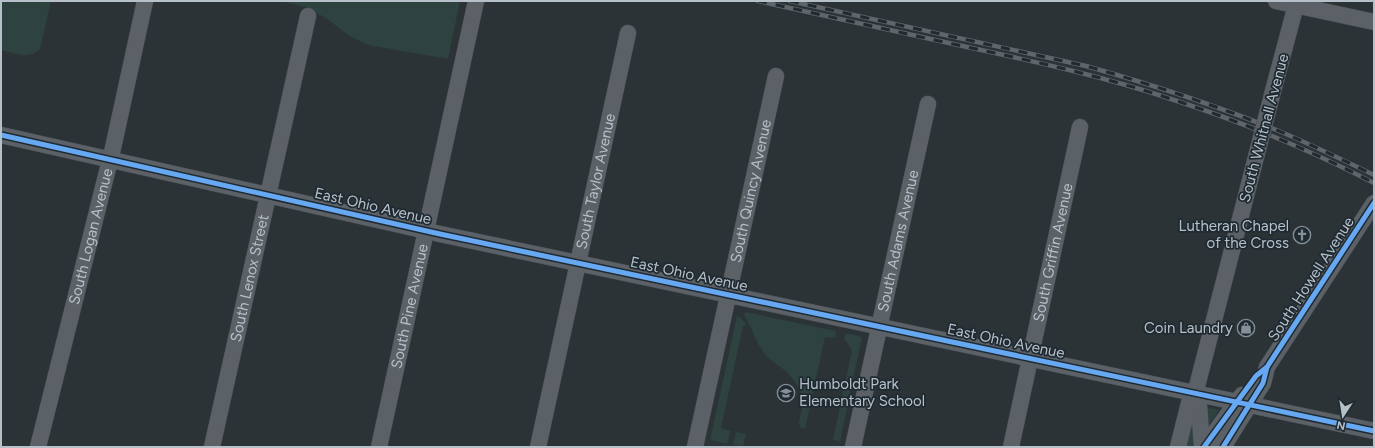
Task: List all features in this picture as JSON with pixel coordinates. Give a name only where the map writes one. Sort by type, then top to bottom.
[{"type":"street","name":"South Logan Avenue","points":[[38,447],[110,159],[145,1]]},
{"type":"street","name":"South Pine Avenue","points":[[379,447],[476,1]]},
{"type":"street","points":[[1276,1],[1296,3],[1374,22]]},
{"type":"street","name":"South Whitnall Avenue","points":[[1178,447],[1189,403],[1195,394],[1296,3]]},
{"type":"street","name":"South Lenox Street","points":[[212,447],[308,16]]},
{"type":"street","name":"South Taylor Avenue","points":[[538,447],[628,33]]},
{"type":"street","name":"South Quincy Avenue","points":[[695,447],[776,76]]},
{"type":"street","name":"South Adams Avenue","points":[[853,447],[928,104]]},
{"type":"street","name":"South Griffin Avenue","points":[[1011,447],[1080,127]]},
{"type":"street","name":"East Ohio Avenue","points":[[1,135],[578,263],[1374,431]]},
{"type":"street","name":"South Howell Avenue","points":[[1203,447],[1263,383],[1267,367],[1372,207]]},
{"type":"street","name":"South Whitnall Avenue","points":[[1195,394],[1199,405],[1203,447]]},
{"type":"street","name":"South Howell Avenue","points":[[1222,447],[1243,404]]},
{"type":"green space","points":[[1,1],[51,1],[40,49],[26,55],[1,50]]},
{"type":"green space","points":[[281,1],[460,1],[448,59],[368,45],[348,35],[326,18],[305,7]]},
{"type":"green space","points":[[746,312],[836,331],[835,338],[825,337],[805,429],[800,427],[799,424],[803,402],[800,391],[789,375],[763,351],[745,317],[744,314]]},
{"type":"green space","points":[[737,316],[746,324],[743,326],[721,428],[731,431],[727,444],[710,440]]},
{"type":"green space","points":[[846,333],[862,337],[840,441],[833,440],[852,350],[844,340]]},
{"type":"green space","points":[[1205,407],[1219,410],[1207,427]]},
{"type":"green space","points":[[1193,408],[1197,440],[1193,447],[1183,447]]},
{"type":"green space","points":[[736,432],[746,434],[743,446],[733,445]]},
{"type":"railway","points":[[758,1],[1045,64],[1123,84],[1250,127],[1301,148],[1374,183]]},
{"type":"railway","points":[[790,1],[1086,66],[1134,80],[1204,103],[1274,129],[1312,145],[1374,175]]},
{"type":"cycle path","points":[[1,135],[440,234],[1374,431]]},
{"type":"cycle path","points":[[1223,447],[1263,383],[1267,367],[1374,203]]},
{"type":"cycle path","points":[[1204,447],[1256,376],[1267,367]]},
{"type":"place","name":"Lutheran Chapel of the Cross","points":[[1302,235]]},
{"type":"place","name":"Coin Laundry","points":[[1246,328]]},
{"type":"place","name":"Humboldt Park Elementary School","points":[[786,393]]}]
